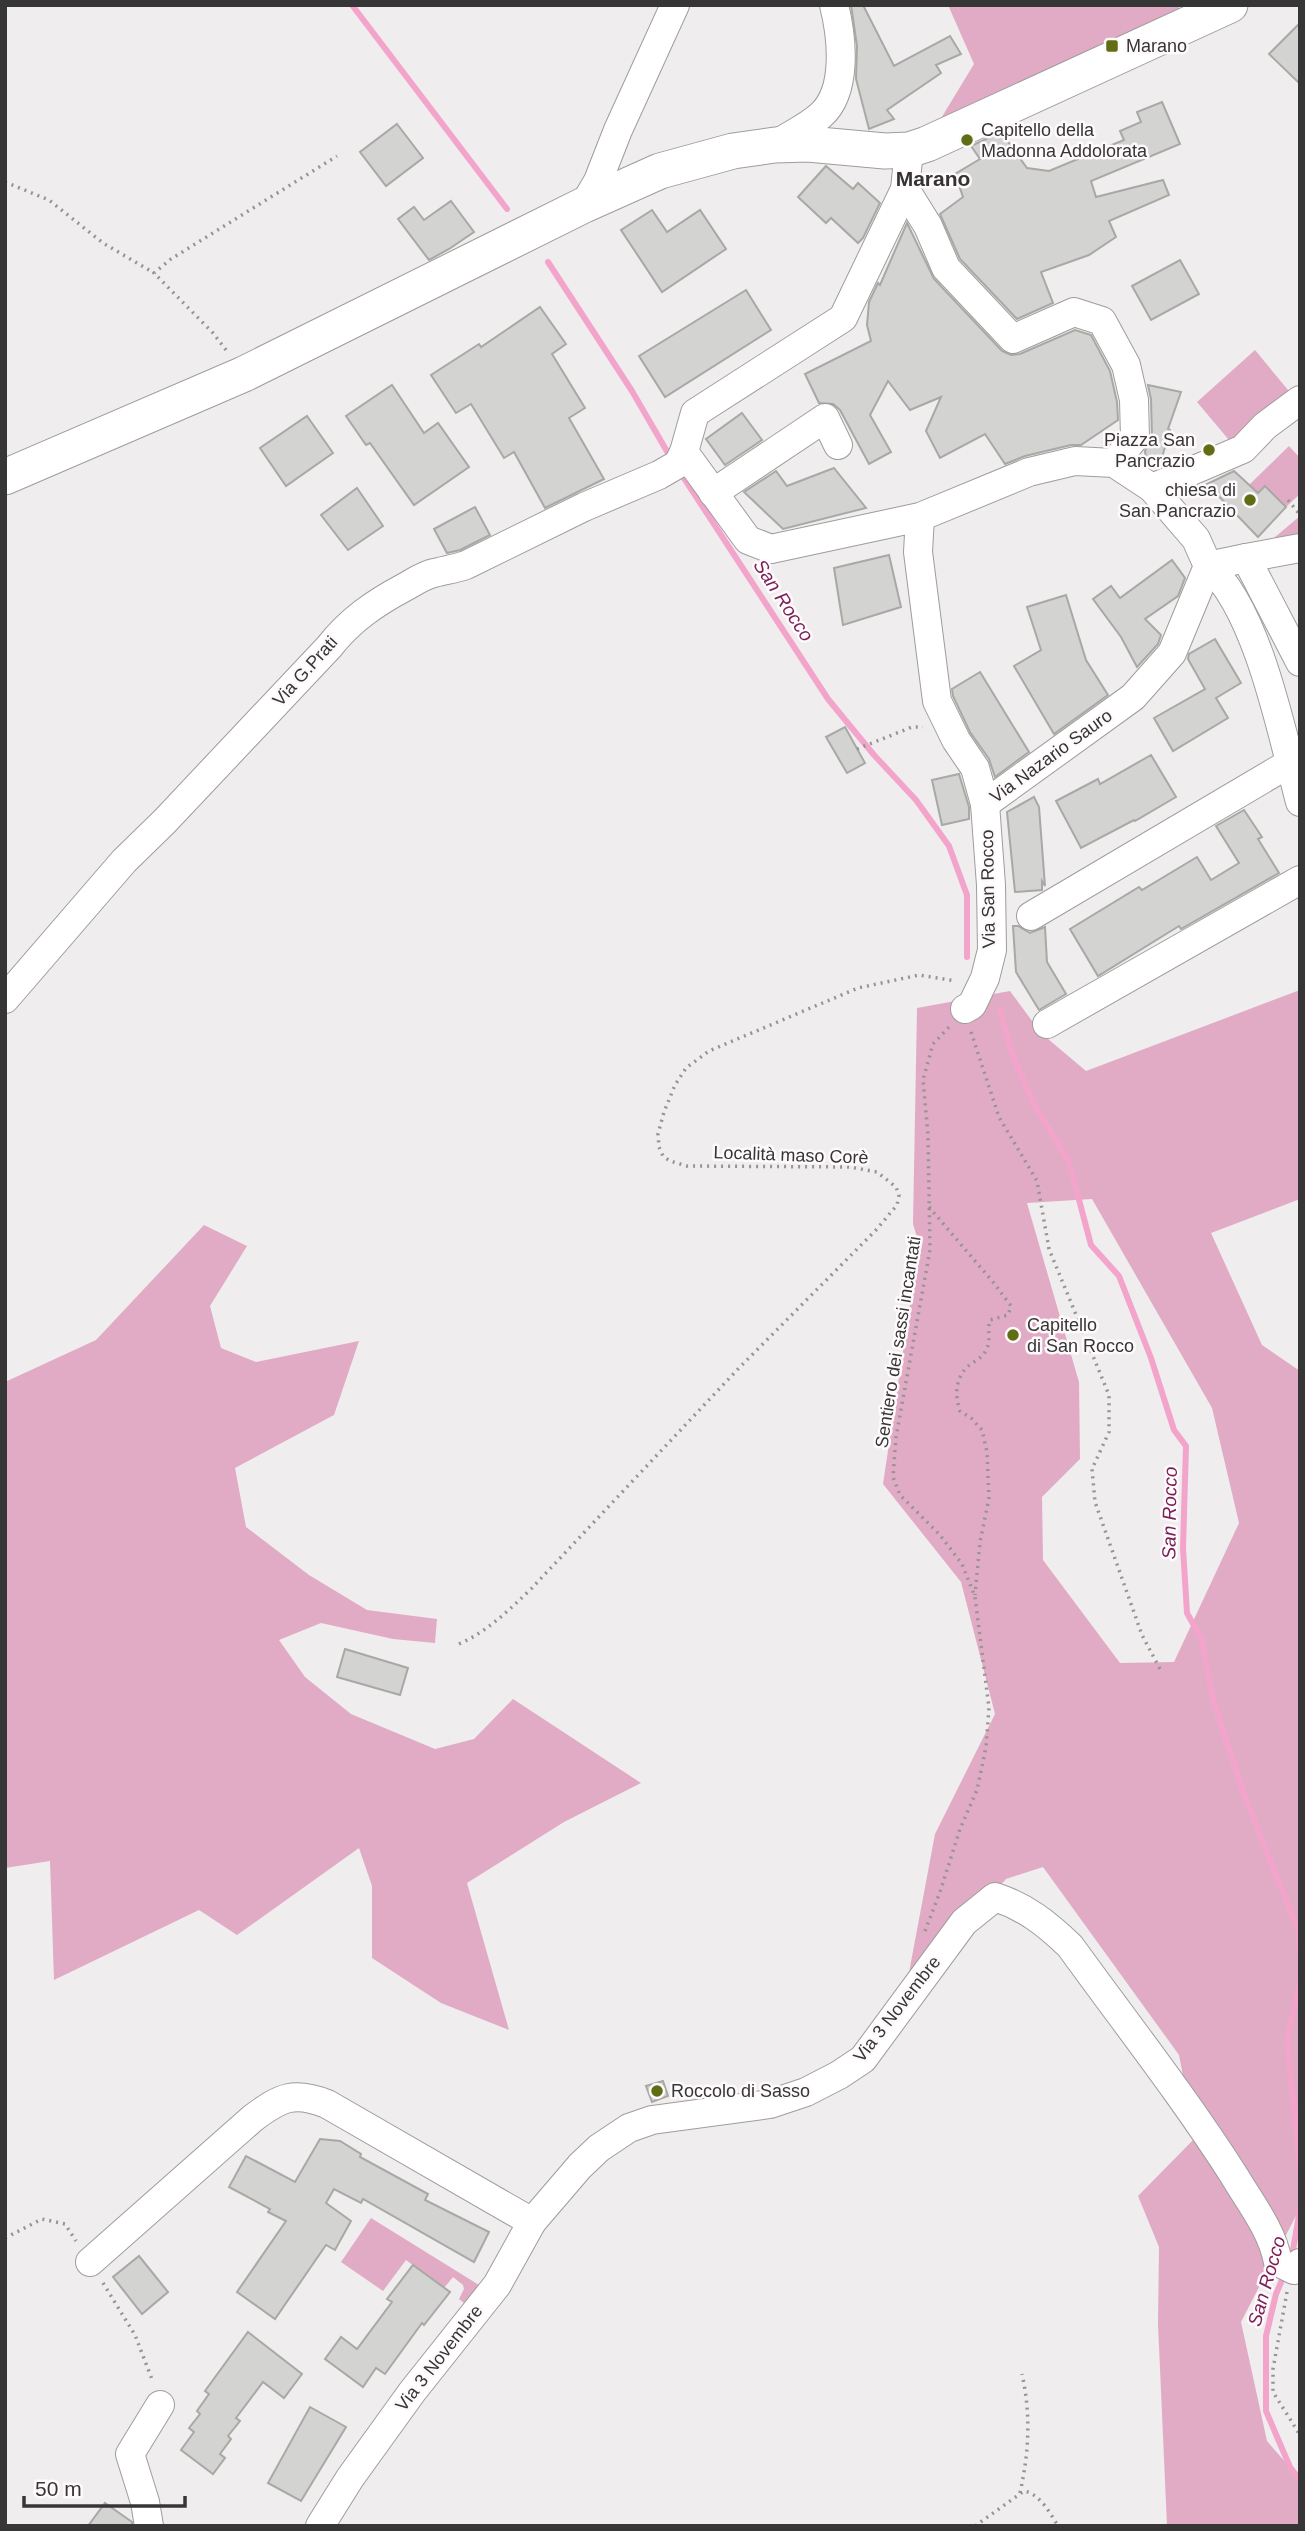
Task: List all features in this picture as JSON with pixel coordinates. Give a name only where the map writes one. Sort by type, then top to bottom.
[{"type":"main road","points":[[5,477],[244,374],[584,205],[660,171],[733,151],[775,145],[808,144],[876,151],[909,150],[927,145],[1183,16],[1230,5]]},
{"type":"street","points":[[584,205],[598,181],[618,130],[676,5]]},
{"type":"street","points":[[775,145],[822,114],[836,95],[842,54],[834,5]]},
{"type":"street","points":[[909,150],[905,189],[843,318],[695,413],[673,464],[713,493],[748,540],[771,549],[920,517],[1028,472],[1075,461],[1114,463],[1152,488],[1196,540],[1208,566],[1223,579],[1247,625],[1269,687],[1300,802]]},
{"type":"street","points":[[905,189],[928,226],[946,268],[1013,339],[1074,312],[1102,321],[1126,365],[1134,400],[1135,438],[1114,463]]},
{"type":"street","points":[[1152,488],[1243,449],[1265,426],[1300,400]]},
{"type":"street","points":[[713,493],[825,418],[838,445]]},
{"type":"street","name":"Via G.Prati","points":[[5,999],[124,861],[174,812],[343,629],[361,613],[416,580],[466,565],[673,464]]},
{"type":"street","name":"Via Nazario Sauro","points":[[920,517],[918,552],[937,701],[975,768],[985,804],[1133,698],[1172,653],[1208,566]]},
{"type":"street","points":[[1208,566],[1300,548]]},
{"type":"street","points":[[1246,558],[1300,662]]},
{"type":"street","points":[[1031,916],[1290,763]]},
{"type":"street","name":"Via San Rocco","points":[[965,1009],[972,1005],[982,985],[992,950],[991,885],[985,804]]},
{"type":"street","points":[[1047,1024],[1300,880]]},
{"type":"street","name":"Via 3 Novembre","points":[[320,2526],[350,2477],[412,2392],[497,2285],[532,2222],[580,2166],[611,2138],[652,2120],[770,2104],[806,2092],[839,2076],[863,2059],[964,1922],[996,1897],[1014,1903],[1047,1924],[1070,1946],[1217,2149],[1266,2227],[1276,2248],[1290,2266]]},
{"type":"street","points":[[90,2262],[253,2118],[274,2103],[294,2096],[309,2097],[327,2104],[532,2222]]},
{"type":"street","points":[[149,2526],[145,2502],[130,2454],[160,2405]]},
{"type":"path","points":[[154,273],[171,259],[337,156]]},
{"type":"path","points":[[5,182],[49,200],[103,243],[154,273],[213,333],[244,374]]},
{"type":"path","points":[[1288,500],[1300,515]]},
{"type":"path","points":[[857,749],[912,727],[950,726]]},
{"type":"path","name":"Località maso Corè","points":[[459,1644],[493,1625],[531,1590],[728,1379],[877,1229],[897,1205],[899,1195],[896,1187],[877,1172],[850,1167],[687,1166],[670,1161],[663,1156],[659,1147],[659,1135],[664,1112],[675,1085],[686,1068],[709,1051],[858,988],[919,975],[982,985]]},
{"type":"path","points":[[965,1009],[999,1117],[1037,1181],[1049,1249],[1109,1395],[1109,1432],[1091,1469],[1095,1502],[1142,1635],[1160,1669]]},
{"type":"path","name":"Sentiero dei sassi incantati","points":[[923,1934],[960,1829],[977,1790],[986,1747],[989,1708],[975,1597],[962,1564],[940,1535],[900,1494],[893,1477],[896,1437],[930,1250],[928,1134],[923,1080],[933,1044],[965,1009]]},
{"type":"path","points":[[929,1207],[1011,1306],[1008,1315],[990,1320],[986,1351],[967,1367],[957,1384],[955,1396],[960,1411],[982,1430],[987,1452],[989,1498],[980,1542],[975,1597]]},
{"type":"path","points":[[5,2238],[42,2219],[65,2224],[135,2335],[160,2405]]},
{"type":"path","points":[[1290,2266],[1272,2383],[1277,2400],[1287,2411],[1300,2435]]},
{"type":"path","points":[[1020,2493],[1030,2425],[1022,2374]]},
{"type":"path","points":[[975,2526],[1020,2493],[1031,2492],[1045,2505],[1058,2526]]},
{"type":"shaded area","points":[[948,5],[1178,5],[1180,12],[940,120],[974,64]]},
{"type":"shaded area","points":[[1255,350],[1293,396],[1234,446],[1197,402]]},
{"type":"shaded area","points":[[1289,446],[1300,458],[1300,494],[1286,507],[1265,486],[1258,493],[1249,485]]},
{"type":"shaded area","points":[[1300,516],[1300,542],[1262,548]]},
{"type":"shaded area","points":[[1300,990],[1300,1199],[1211,1233],[1262,1345],[1300,1371],[1300,2208],[1241,2322],[1267,2441],[1300,2479],[1300,2526],[1167,2526],[1158,2324],[1159,2247],[1138,2196],[1195,2138],[1179,2055],[1043,1867],[1006,1879],[905,1994],[935,1834],[995,1714],[961,1582],[883,1484],[919,1244],[913,1224],[917,1008],[1010,991],[1041,1033],[1086,1071]],"holes":[[[1092,1199],[1212,1408],[1239,1523],[1174,1662],[1120,1663],[1043,1560],[1042,1497],[1080,1459],[1079,1382],[1027,1203]]]},
{"type":"shaded area","points":[[204,1225],[247,1246],[210,1306],[221,1348],[256,1362],[359,1341],[334,1415],[235,1468],[246,1527],[309,1575],[367,1610],[437,1619],[435,1643],[393,1639],[321,1623],[279,1640],[305,1677],[351,1714],[435,1749],[474,1739],[513,1699],[641,1783],[564,1822],[467,1883],[509,2030],[441,2003],[372,1958],[372,1886],[359,1848],[237,1935],[199,1910],[54,1980],[50,1861],[5,1868],[5,1382],[96,1340]]},
{"type":"shaded area","points":[[371,2218],[479,2285],[464,2303],[459,2299],[463,2285],[453,2277],[444,2288],[406,2260],[383,2291],[341,2262]]},
{"type":"building","points":[[851,5],[863,5],[894,66],[950,36],[961,54],[936,65],[941,73],[887,110],[894,119],[869,129],[856,79],[857,46]]},
{"type":"building","points":[[1300,23],[1300,84],[1269,54]]},
{"type":"building","points":[[1162,102],[1180,144],[1091,181],[1096,197],[1163,180],[1169,195],[1109,221],[1116,237],[1089,255],[1041,272],[1053,303],[1017,319],[960,259],[940,214],[963,197],[955,174],[980,159],[971,146],[1001,132],[1027,168],[1049,171],[1124,140],[1120,131],[1141,122],[1137,112]]},
{"type":"building","points":[[397,124],[423,158],[386,186],[360,152]]},
{"type":"building","points":[[826,166],[853,189],[858,183],[880,203],[858,243],[831,218],[826,223],[798,197]]},
{"type":"building","points":[[451,201],[474,232],[429,260],[398,219],[414,207],[424,220]]},
{"type":"building","points":[[652,210],[667,232],[700,210],[726,249],[662,292],[621,230]]},
{"type":"building","points":[[907,223],[934,279],[1002,351],[1011,355],[1020,354],[1075,330],[1091,335],[1110,371],[1118,420],[1081,445],[1025,456],[1005,464],[985,434],[940,458],[926,431],[941,397],[910,410],[888,381],[870,415],[891,452],[869,464],[840,410],[833,404],[819,403],[805,374],[871,341],[867,325],[869,302],[878,283],[880,285]]},
{"type":"building","points":[[1180,260],[1199,294],[1151,320],[1132,286]]},
{"type":"building","points":[[746,290],[771,330],[665,397],[639,356]]},
{"type":"building","points":[[540,307],[566,344],[552,354],[585,408],[569,418],[604,479],[545,508],[514,452],[504,458],[471,404],[456,413],[431,375],[479,344],[481,347]]},
{"type":"building","points":[[392,385],[424,433],[438,423],[469,467],[414,505],[370,443],[366,445],[346,416]]},
{"type":"building","points":[[1148,385],[1181,392],[1168,429],[1170,430],[1160,464],[1146,459],[1145,451],[1152,437]]},
{"type":"building","points":[[742,413],[762,440],[725,465],[706,439]]},
{"type":"building","points":[[307,416],[333,453],[286,486],[260,448]]},
{"type":"building","points":[[834,468],[866,508],[783,529],[744,492],[776,471],[787,486]]},
{"type":"building","name":"chiesa di San Pancrazio","points":[[1234,471],[1258,493],[1265,486],[1286,507],[1258,537],[1207,484]]},
{"type":"building","points":[[357,488],[383,526],[348,550],[321,515]]},
{"type":"building","points":[[475,507],[490,535],[460,550],[447,553],[434,529]]},
{"type":"building","points":[[889,555],[901,607],[843,625],[834,568]]},
{"type":"building","points":[[1172,560],[1185,578],[1178,596],[1145,619],[1161,635],[1158,644],[1137,667],[1121,637],[1093,599],[1111,586],[1120,598]]},
{"type":"building","points":[[1066,595],[1086,660],[1108,695],[1054,734],[1014,666],[1041,650],[1027,607]]},
{"type":"building","points":[[1215,639],[1241,683],[1216,698],[1228,718],[1173,751],[1154,718],[1205,689],[1188,659],[1189,654]]},
{"type":"building","points":[[980,672],[1029,752],[995,777],[989,759],[970,732],[952,689]]},
{"type":"building","points":[[845,727],[865,763],[847,773],[826,737]]},
{"type":"building","points":[[1151,755],[1176,797],[1081,848],[1056,801],[1098,779],[1100,784]]},
{"type":"building","points":[[959,774],[969,807],[969,819],[942,825],[932,780]]},
{"type":"building","points":[[1034,797],[1039,807],[1045,886],[1042,881],[1042,890],[1015,892],[1007,812]]},
{"type":"building","points":[[1244,810],[1262,837],[1258,839],[1279,873],[1181,929],[1179,926],[1098,976],[1070,929],[1139,887],[1142,890],[1197,857],[1211,880],[1239,863],[1216,826]]},
{"type":"building","points":[[1013,926],[1030,933],[1045,927],[1047,962],[1066,994],[1039,1010],[1016,972]]},
{"type":"building","points":[[345,1649],[408,1668],[400,1695],[337,1677]]},
{"type":"building","name":"Roccolo di Sasso","points":[[663,2081],[668,2096],[652,2102],[646,2086]]},
{"type":"building","points":[[320,2139],[340,2141],[361,2154],[360,2157],[428,2194],[425,2200],[489,2232],[474,2262],[363,2199],[361,2203],[334,2189],[326,2203],[351,2221],[335,2250],[326,2245],[275,2319],[237,2292],[286,2221],[268,2212],[270,2209],[229,2187],[246,2156],[295,2182]]},
{"type":"building","points":[[139,2256],[168,2292],[142,2314],[113,2277]]},
{"type":"building","points":[[413,2265],[450,2292],[424,2325],[422,2323],[385,2374],[376,2368],[363,2387],[325,2359],[341,2337],[357,2349],[392,2302],[387,2299]]},
{"type":"building","points":[[248,2332],[302,2374],[284,2398],[263,2382],[236,2418],[240,2421],[228,2436],[231,2439],[220,2454],[225,2458],[213,2474],[181,2450],[194,2432],[189,2428],[200,2414],[197,2411],[209,2394],[205,2391]]},
{"type":"building","points":[[310,2407],[346,2427],[301,2501],[268,2483]]},
{"type":"building","points":[[105,2503],[132,2522],[132,2526],[88,2526]]},
{"type":"waterway","points":[[352,5],[507,209]]},
{"type":"waterway","name":"San Rocco","points":[[548,262],[632,391],[672,460]]},
{"type":"waterway","name":"San Rocco","points":[[680,472],[828,699],[874,755],[916,800],[949,846],[967,895],[967,957]]},
{"type":"waterway","name":"San Rocco","points":[[1000,1011],[1013,1056],[1034,1104],[1069,1162],[1091,1245],[1119,1276],[1151,1358],[1174,1430],[1186,1446],[1183,1548],[1187,1613],[1202,1640],[1213,1700],[1246,1800],[1299,1933],[1300,1953]]},
{"type":"waterway","name":"San Rocco","points":[[1300,1982],[1287,2040],[1300,2168]]},
{"type":"waterway","name":"San Rocco","points":[[1292,2256],[1300,2209]]},
{"type":"waterway","name":"San Rocco","points":[[1285,2273],[1276,2294],[1266,2336],[1266,2411],[1290,2467],[1300,2480]]},
{"type":"place","name":"Marano","points":[[1112,46]]},
{"type":"place","name":"Capitello della Madonna Addolorata","points":[[967,140]]},
{"type":"place","name":"Piazza San Pancrazio","points":[[1209,450]]},
{"type":"place","name":"chiesa di San Pancrazio","points":[[1250,500]]},
{"type":"place","name":"Capitello di San Rocco","points":[[1013,1335]]},
{"type":"place","name":"Roccolo di Sasso","points":[[657,2091]]},
{"type":"district","name":"Marano","points":[[933,179]]}]
